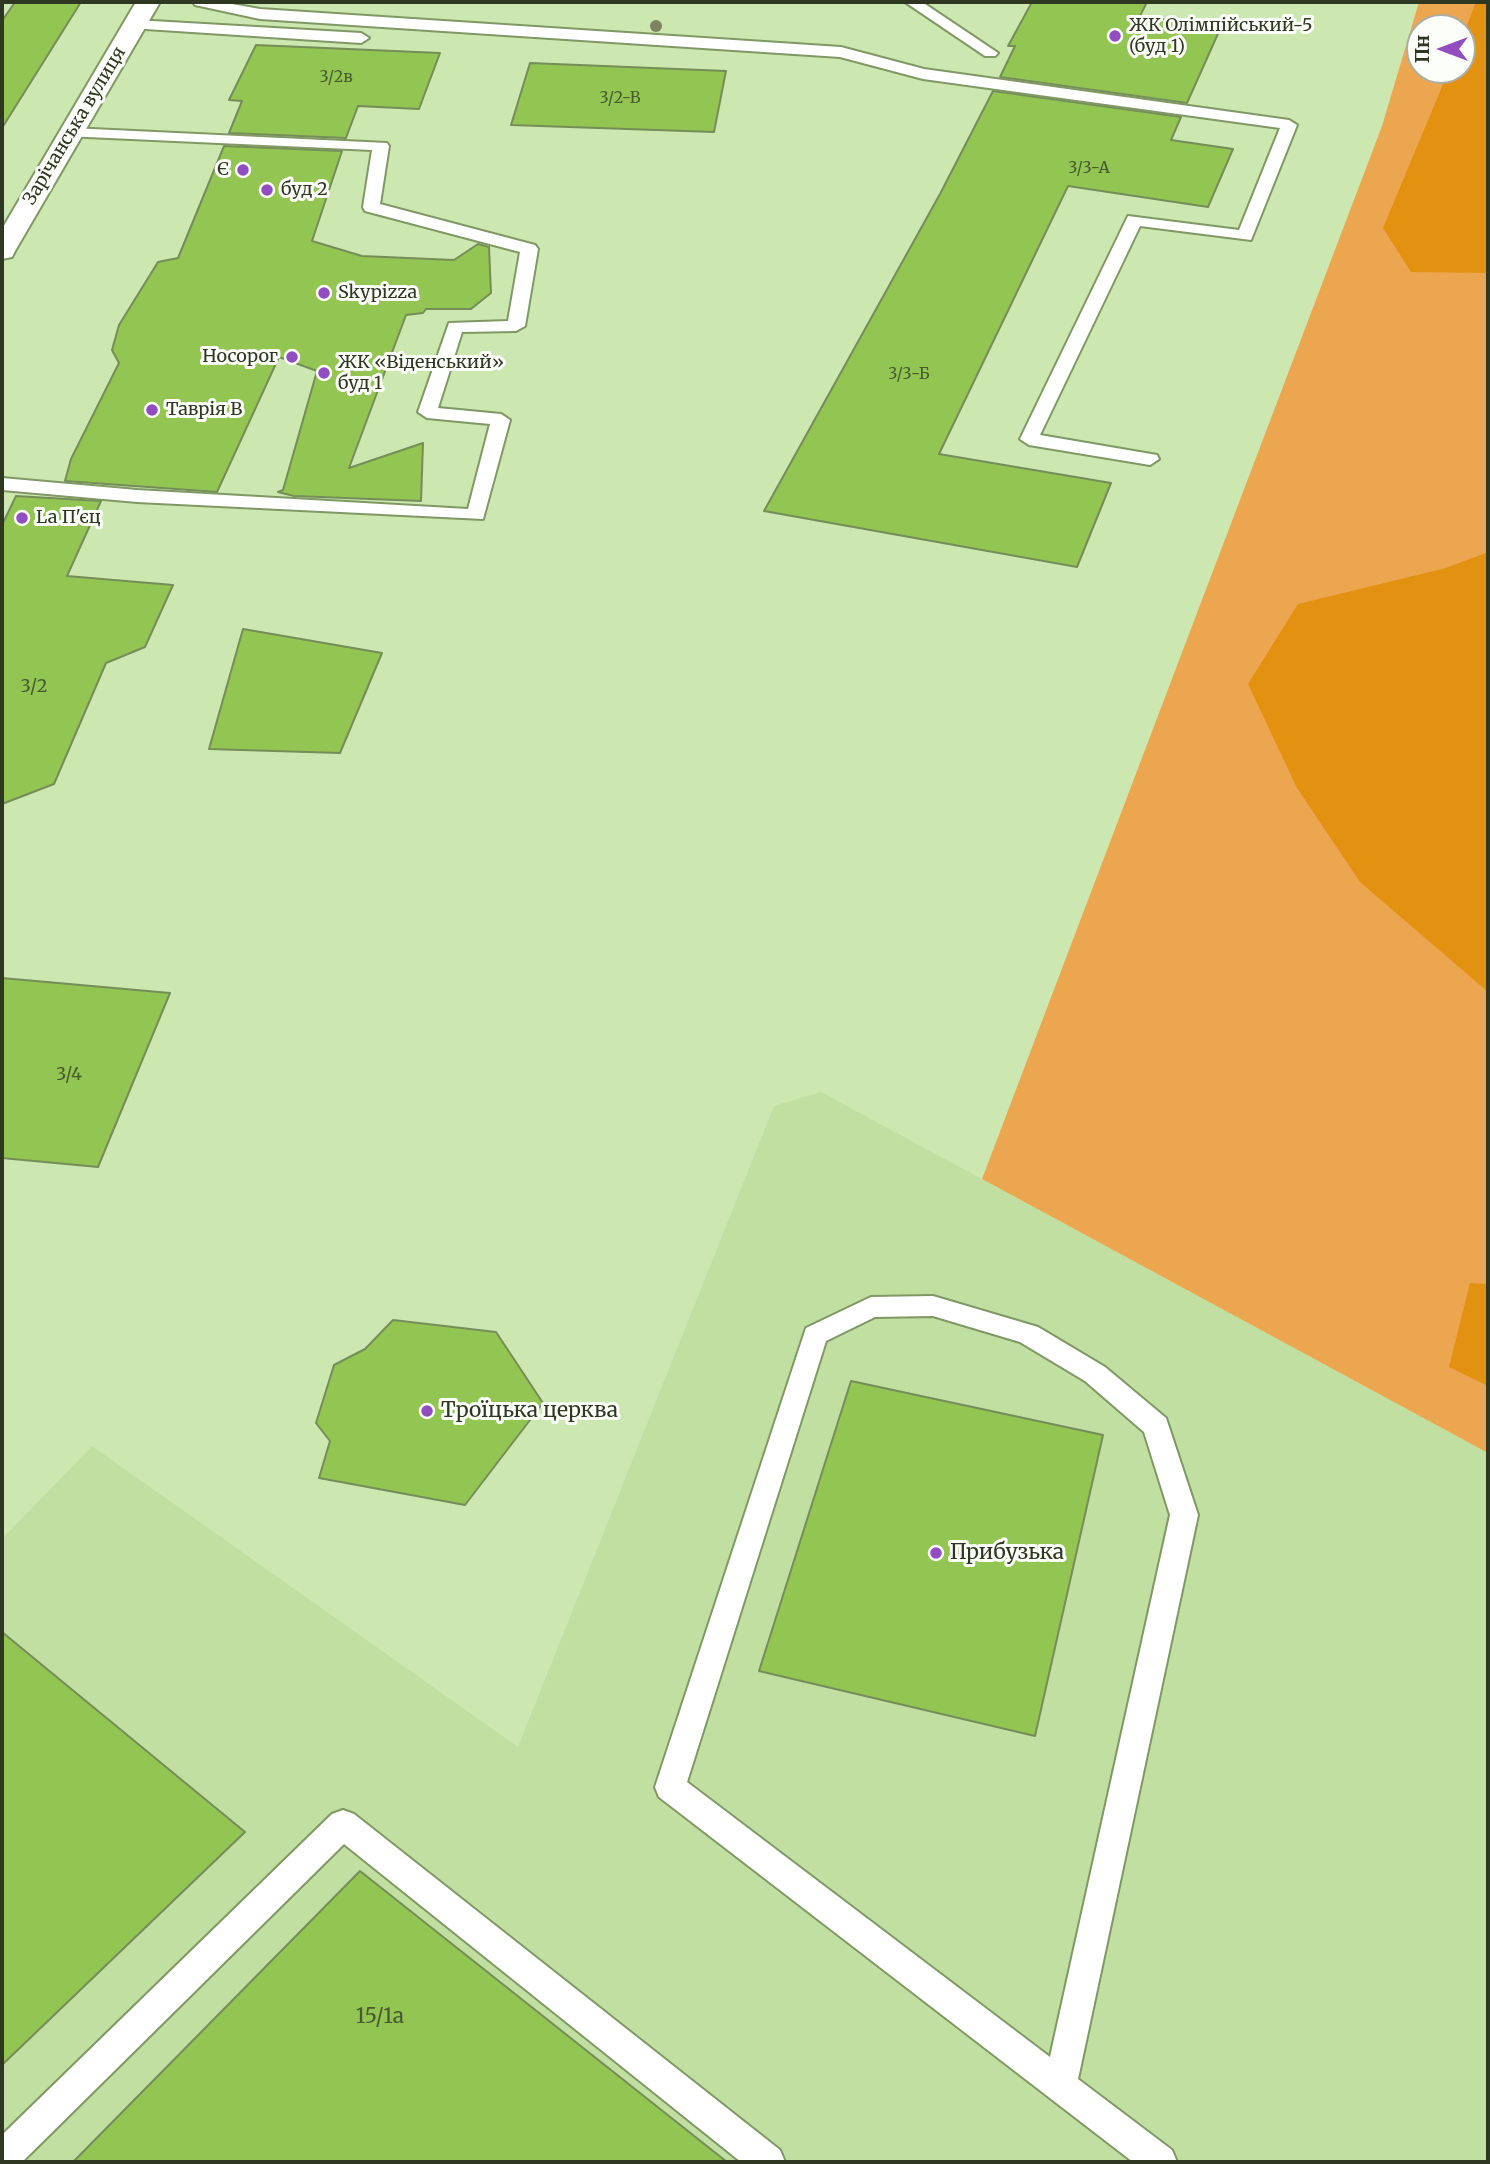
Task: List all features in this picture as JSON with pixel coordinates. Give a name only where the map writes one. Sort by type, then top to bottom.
[{"type":"street","name":"Зарічанська вулиця","points":[[2,251],[148,2]]},
{"type":"lane","points":[[200,2],[260,14],[841,52],[923,74],[1289,125],[1245,236],[1134,220],[1029,439],[1150,459]]},
{"type":"lane","points":[[912,2],[990,52]]},
{"type":"lane","points":[[135,25],[378,38]]},
{"type":"lane","points":[[2,484],[136,496],[476,515],[501,420],[427,412],[455,327],[516,326],[529,249],[371,206],[381,146],[71,133]]},
{"type":"lane","points":[[1060,2087],[1184,1515],[1156,1426],[1095,1374],[1029,1334],[933,1306],[871,1307],[815,1335],[670,1787],[1060,2087],[1160,2162]]},
{"type":"lane","points":[[2,2158],[343,1824],[768,2162]]},
{"type":"shaded area","points":[[1419,2],[1488,2],[1488,1453],[982,1179],[1382,126],[1406,46],[1406,84],[1476,84],[1476,14],[1415,14]]},
{"type":"shaded area","points":[[1476,2],[1488,2],[1488,273],[1411,272],[1383,228],[1443,84],[1476,84],[1476,14],[1471,14]]},
{"type":"shaded area","points":[[1488,552],[1488,992],[1360,882],[1297,788],[1248,684],[1298,604],[1446,568]]},
{"type":"shaded area","points":[[821,1092],[1488,1453],[1488,2162],[2,2162],[2,1539],[92,1446],[518,1747],[774,1106]]},
{"type":"shaded area","points":[[1470,1283],[1488,1284],[1488,1386],[1449,1367]]},
{"type":"building","points":[[15,2],[81,2],[2,128],[2,21]]},
{"type":"building","name":"ЖК Олімпійський-5 (буд 1)","points":[[1032,2],[1147,2],[1140,16],[1221,27],[1187,103],[1000,77],[1015,46],[1008,46]]},
{"type":"building","points":[[256,45],[440,53],[419,109],[358,106],[346,138],[229,133],[242,101],[229,100]]},
{"type":"building","points":[[530,63],[726,71],[714,132],[511,125]]},
{"type":"building","points":[[993,91],[1181,117],[1171,140],[1233,149],[1208,207],[1068,186],[939,454],[1111,483],[1077,567],[764,511],[940,194]]},
{"type":"building","points":[[224,146],[342,151],[312,241],[362,256],[454,260],[478,244],[489,247],[491,293],[471,309],[426,309],[423,313],[406,315],[349,468],[423,443],[421,501],[294,496],[278,492],[283,490],[317,371],[279,357],[217,492],[65,481],[71,459],[119,363],[112,350],[119,325],[158,262],[178,258]]},
{"type":"building","points":[[16,496],[101,501],[67,576],[173,585],[145,647],[106,663],[54,784],[2,804],[2,525]]},
{"type":"building","points":[[243,629],[382,653],[340,753],[209,749]]},
{"type":"building","points":[[2,978],[170,993],[98,1167],[2,1158]]},
{"type":"building","points":[[393,1320],[496,1332],[543,1403],[465,1505],[319,1478],[330,1441],[316,1423],[334,1365],[365,1349]]},
{"type":"building","name":"Прибузька","points":[[851,1381],[1103,1435],[1035,1736],[759,1671]]},
{"type":"building","points":[[2,1632],[245,1832],[2,2065]]},
{"type":"building","points":[[360,1871],[727,2162],[73,2162]]},
{"type":"place","name":"ЖК Олімпійський-5 (буд 1)","points":[[1115,36]]},
{"type":"place","name":"Є","points":[[243,170]]},
{"type":"place","name":"буд 2","points":[[267,190]]},
{"type":"place","name":"Skypizza","points":[[324,293]]},
{"type":"place","name":"Носорог","points":[[292,357]]},
{"type":"place","name":"ЖК «Віденський» буд 1","points":[[324,373]]},
{"type":"place","name":"Таврія В","points":[[152,410]]},
{"type":"place","name":"La П'єц","points":[[22,518]]},
{"type":"place","name":"Троїцька церква","points":[[427,1411]]},
{"type":"place","name":"Прибузька","points":[[936,1553]]}]
